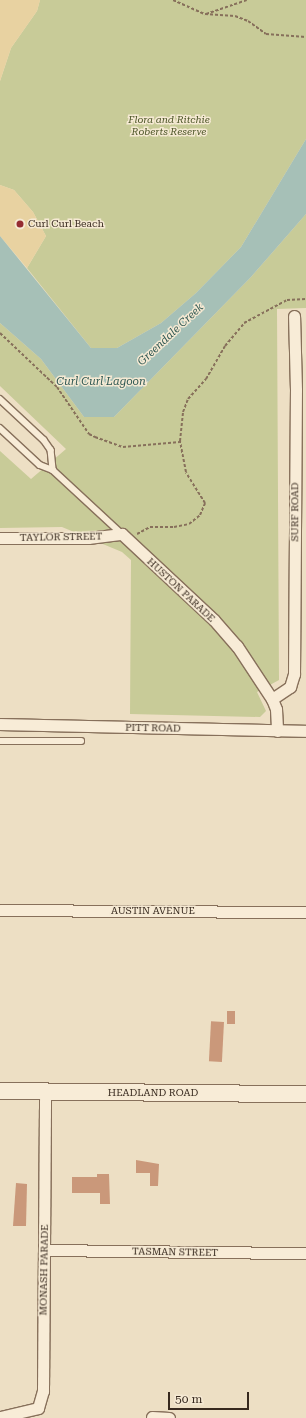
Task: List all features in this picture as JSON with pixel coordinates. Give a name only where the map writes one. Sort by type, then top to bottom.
[{"type":"street","name":"SURF ROAD","points":[[272,699],[290,687],[294,674],[296,398],[294,316]]},
{"type":"street","name":"HUSTON PARADE","points":[[122,534],[226,633],[272,699],[276,709],[277,731]]},
{"type":"street","name":"TAYLOR STREET","points":[[0,538],[88,538],[122,534]]},
{"type":"street","name":"PITT ROAD","points":[[0,724],[306,731]]},
{"type":"street","name":"AUSTIN AVENUE","points":[[0,910],[306,912]]},
{"type":"street","name":"HEADLAND ROAD","points":[[0,1091],[306,1094]]},
{"type":"street","name":"MONASH PARADE","points":[[0,1417],[38,1408],[43,1392],[45,1092]]},
{"type":"street","name":"TASMAN STREET","points":[[45,1250],[306,1253]]},
{"type":"street","points":[[152,1417],[169,1418]]},
{"type":"lane","points":[[0,399],[44,440],[51,450],[53,470]]},
{"type":"lane","name":"HUSTON PARADE","points":[[0,428],[40,464],[53,470],[122,534]]},
{"type":"lane","points":[[0,742],[81,741]]},
{"type":"path","points":[[173,0],[205,14],[235,16],[248,21],[266,34],[306,37]]},
{"type":"path","points":[[205,14],[246,0]]},
{"type":"path","points":[[140,534],[150,527],[174,527],[189,524],[204,509],[204,498],[186,472],[180,442],[183,412],[188,399],[206,379],[225,346],[244,323],[287,300],[306,299]]},
{"type":"path","points":[[0,333],[57,387],[90,434],[123,447],[180,442]]},
{"type":"green space","name":"Flora and Ritchie Roberts Reserve","points":[[40,0],[306,0],[306,139],[241,247],[196,293],[161,323],[117,348],[91,348],[27,268],[46,236],[33,212],[14,190],[0,185],[0,81],[11,48],[37,11]]},
{"type":"green space","points":[[306,214],[306,308],[277,309],[279,680],[257,692],[266,711],[260,717],[130,714],[131,560],[122,552],[62,527],[0,528],[0,451],[31,479],[66,449],[0,386],[0,323],[41,359],[84,417],[114,417],[251,277]]},
{"type":"sand","points":[[0,0],[40,0],[37,11],[11,48],[0,81]]},
{"type":"sand","name":"Curl Curl Beach","points":[[0,185],[14,190],[33,212],[46,236],[27,268],[0,236]]},
{"type":"water","name":"Curl Curl Lagoon","points":[[306,139],[306,214],[251,277],[114,417],[84,417],[41,359],[0,323],[0,236],[91,348],[117,348],[161,323],[196,293],[241,247]]},
{"type":"building","points":[[227,1011],[235,1011],[235,1024],[227,1024]]},
{"type":"building","points":[[211,1021],[224,1022],[222,1062],[209,1061]]},
{"type":"building","points":[[136,1160],[159,1164],[158,1186],[150,1186],[150,1173],[136,1173]]},
{"type":"building","points":[[97,1174],[109,1174],[110,1204],[100,1204],[100,1193],[72,1193],[72,1177],[97,1177]]},
{"type":"building","points":[[16,1183],[27,1184],[26,1226],[13,1226]]},
{"type":"place","name":"Curl Curl Beach","points":[[20,224]]},
{"type":"water label","name":"Greendale Creek","points":[[171,335]]}]
